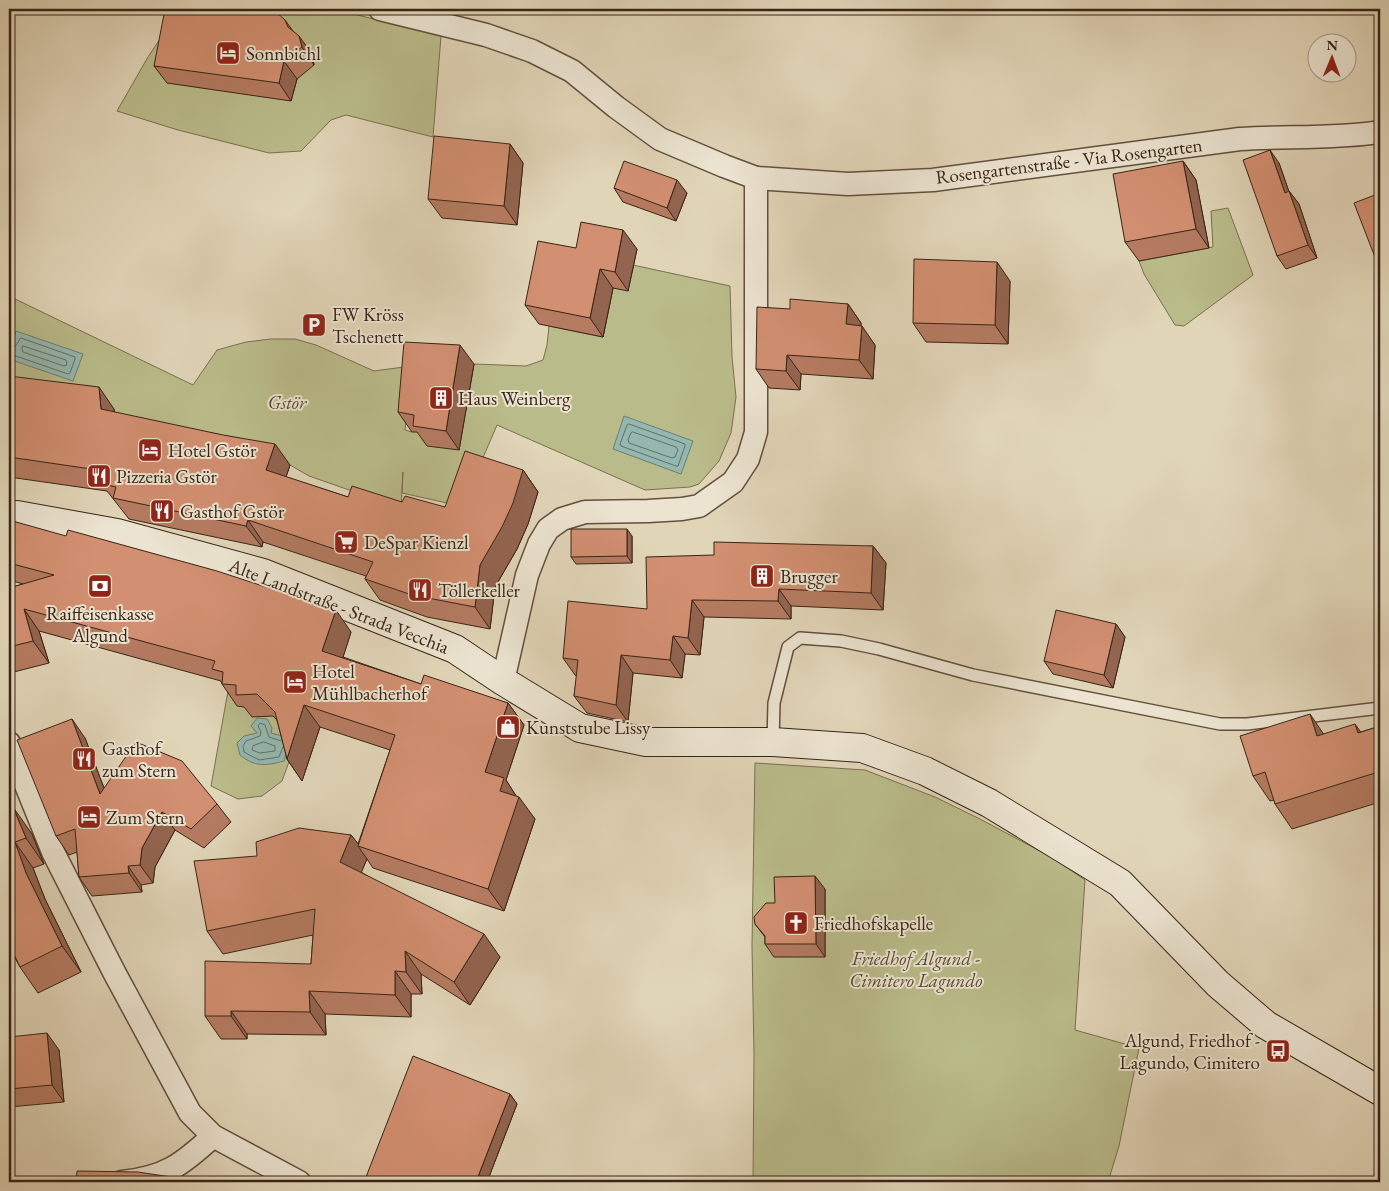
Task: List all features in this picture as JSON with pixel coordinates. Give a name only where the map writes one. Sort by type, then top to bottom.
[{"type":"main road","name":"Alte Landstraße - Strada Vecchia","points":[[9,515],[117,533],[263,573],[455,649],[580,728],[646,742],[773,742],[862,748],[924,771],[989,803],[1120,883],[1218,984],[1266,1025],[1380,1091]]},
{"type":"street","name":"Rosengartenstraße - Via Rosengarten","points":[[380,9],[486,35],[532,51],[572,71],[616,107],[660,139],[756,178],[848,184],[933,180],[1240,139],[1280,136],[1325,137],[1380,132]]},
{"type":"street","points":[[504,681],[528,575],[539,544],[548,528],[562,519],[585,512],[648,511],[699,506],[733,482],[748,459],[756,432],[756,178]]},
{"type":"street","points":[[9,743],[54,852],[114,972],[190,1113],[213,1136],[299,1182]]},
{"type":"street","points":[[122,1182],[142,1180],[165,1173],[189,1159],[213,1136]]},
{"type":"lane","points":[[773,742],[774,702],[788,647],[800,638],[841,641],[879,649],[973,675],[1220,724],[1247,724],[1380,708]]},
{"type":"green space","points":[[180,9],[334,9],[441,36],[433,137],[346,115],[331,120],[301,151],[269,153],[178,130],[117,111],[148,57]]},
{"type":"green space","points":[[1228,208],[1253,275],[1184,326],[1175,325],[1144,274],[1139,261],[1213,247],[1211,211]]},
{"type":"green space","name":"Gstör","points":[[633,265],[730,286],[732,357],[736,397],[731,433],[719,461],[699,484],[690,487],[645,490],[497,425],[482,460],[456,505],[402,493],[403,472],[401,508],[309,476],[290,465],[9,396],[9,305],[13,298],[193,385],[217,350],[246,342],[271,339],[295,339],[316,345],[374,371],[411,366],[405,430],[412,432],[474,364],[526,366],[543,360],[549,326],[603,337],[613,288]]},
{"type":"green space","points":[[228,691],[252,708],[273,716],[290,734],[294,748],[282,781],[262,796],[238,799],[211,786]]},
{"type":"green space","name":"Friedhof Algund - Cimitero Lagundo","points":[[755,763],[865,770],[935,797],[980,819],[1053,858],[1085,880],[1075,1030],[1139,1048],[1119,1146],[1108,1182],[753,1182],[754,1054],[752,946]]},
{"type":"water","points":[[16,331],[83,354],[73,381],[9,359]]},
{"type":"water","points":[[624,416],[693,441],[681,474],[613,449]]},
{"type":"water","points":[[257,718],[267,719],[272,728],[271,733],[286,737],[288,746],[284,761],[260,764],[251,762],[240,755],[237,743],[244,736],[257,733],[251,726]]},
{"type":"building","points":[[165,9],[274,10],[285,20],[288,27],[299,36],[302,47],[284,61],[279,83],[154,66]]},
{"type":"building","points":[[434,136],[510,144],[504,206],[428,199]]},
{"type":"building","points":[[1270,150],[1285,193],[1289,191],[1308,245],[1277,256],[1243,160]]},
{"type":"building","points":[[624,161],[677,180],[667,208],[614,188]]},
{"type":"building","points":[[1183,161],[1196,229],[1125,242],[1113,174]]},
{"type":"building","points":[[1380,193],[1380,264],[1378,265],[1354,203]]},
{"type":"building","points":[[581,222],[623,230],[615,272],[600,269],[590,318],[525,305],[538,241],[576,248]]},
{"type":"building","points":[[914,259],[997,262],[995,325],[913,323]]},
{"type":"building","points":[[790,299],[848,304],[846,324],[862,326],[859,360],[787,355],[786,371],[756,369],[757,307],[790,309]]},
{"type":"building","points":[[404,342],[460,345],[446,431],[413,426],[414,415],[398,412]]},
{"type":"building","points":[[9,376],[99,387],[101,409],[275,444],[266,470],[348,497],[352,486],[402,502],[405,496],[445,507],[465,451],[523,470],[513,503],[502,527],[480,565],[475,607],[412,595],[365,579],[373,562],[248,520],[246,526],[113,498],[116,487],[102,484],[105,471],[9,457]]},
{"type":"building","points":[[9,520],[66,536],[68,530],[217,571],[336,610],[322,651],[421,684],[424,675],[508,703],[485,772],[504,778],[500,791],[519,797],[488,889],[358,846],[395,735],[304,705],[287,759],[275,712],[257,694],[236,695],[236,685],[222,684],[223,672],[212,669],[215,661],[24,609],[33,641],[9,647],[9,588],[54,575],[9,563]]},
{"type":"building","points":[[571,529],[627,529],[627,556],[571,557]]},
{"type":"building","points":[[714,542],[873,546],[871,593],[779,589],[778,601],[692,600],[688,638],[673,636],[670,660],[621,655],[616,705],[574,696],[578,660],[563,658],[568,601],[647,609],[646,557],[714,555]]},
{"type":"building","points":[[1056,610],[1116,624],[1104,675],[1044,661]]},
{"type":"building","points":[[1310,714],[1317,736],[1355,724],[1358,733],[1380,726],[1380,789],[1375,773],[1275,804],[1265,772],[1253,776],[1240,736]]},
{"type":"building","points":[[72,719],[100,794],[136,742],[182,761],[217,804],[191,829],[162,812],[142,848],[140,865],[128,866],[129,873],[79,877],[75,829],[56,836],[17,740]]},
{"type":"building","points":[[13,807],[26,838],[15,842],[26,873],[62,946],[20,967],[9,944],[9,809]]},
{"type":"building","points":[[299,828],[351,835],[340,862],[484,934],[454,982],[405,951],[406,972],[395,971],[395,995],[309,991],[310,1012],[231,1011],[231,1016],[205,1016],[205,961],[311,964],[315,909],[207,931],[194,861],[257,856],[256,842]]},
{"type":"building","name":"Friedhofskapelle","points":[[815,876],[816,944],[765,944],[765,936],[755,924],[754,917],[766,903],[775,903],[774,877]]},
{"type":"building","points":[[47,1033],[52,1085],[9,1089],[9,1037]]},
{"type":"building","points":[[413,1056],[510,1094],[476,1182],[381,1182],[366,1177]]},
{"type":"building","points":[[77,1171],[138,1172],[204,1182],[76,1182]]},
{"type":"place","name":"Sonnbichl","points":[[228,53]]},
{"type":"place","name":"FW Kröss Tschenett","points":[[314,325]]},
{"type":"place","name":"Haus Weinberg","points":[[441,398]]},
{"type":"place","name":"Hotel Gstör","points":[[150,450]]},
{"type":"place","name":"Pizzeria Gstör","points":[[99,476]]},
{"type":"place","name":"Gasthof Gstör","points":[[162,511]]},
{"type":"place","name":"DeSpar Kienzl","points":[[346,542]]},
{"type":"place","name":"Brugger","points":[[762,576]]},
{"type":"place","name":"Raiffeisenkasse Algund","points":[[100,586]]},
{"type":"place","name":"Töllerkeller","points":[[420,590]]},
{"type":"place","name":"Hotel Mühlbacherhof","points":[[295,682]]},
{"type":"place","name":"Kunststube Lissy","points":[[508,727]]},
{"type":"place","name":"Gasthof zum Stern","points":[[84,759]]},
{"type":"place","name":"Zum Stern","points":[[89,817]]},
{"type":"place","name":"Friedhofskapelle","points":[[796,923]]},
{"type":"place","name":"Algund, Friedhof - Lagundo, Cimitero","points":[[1278,1051]]}]
